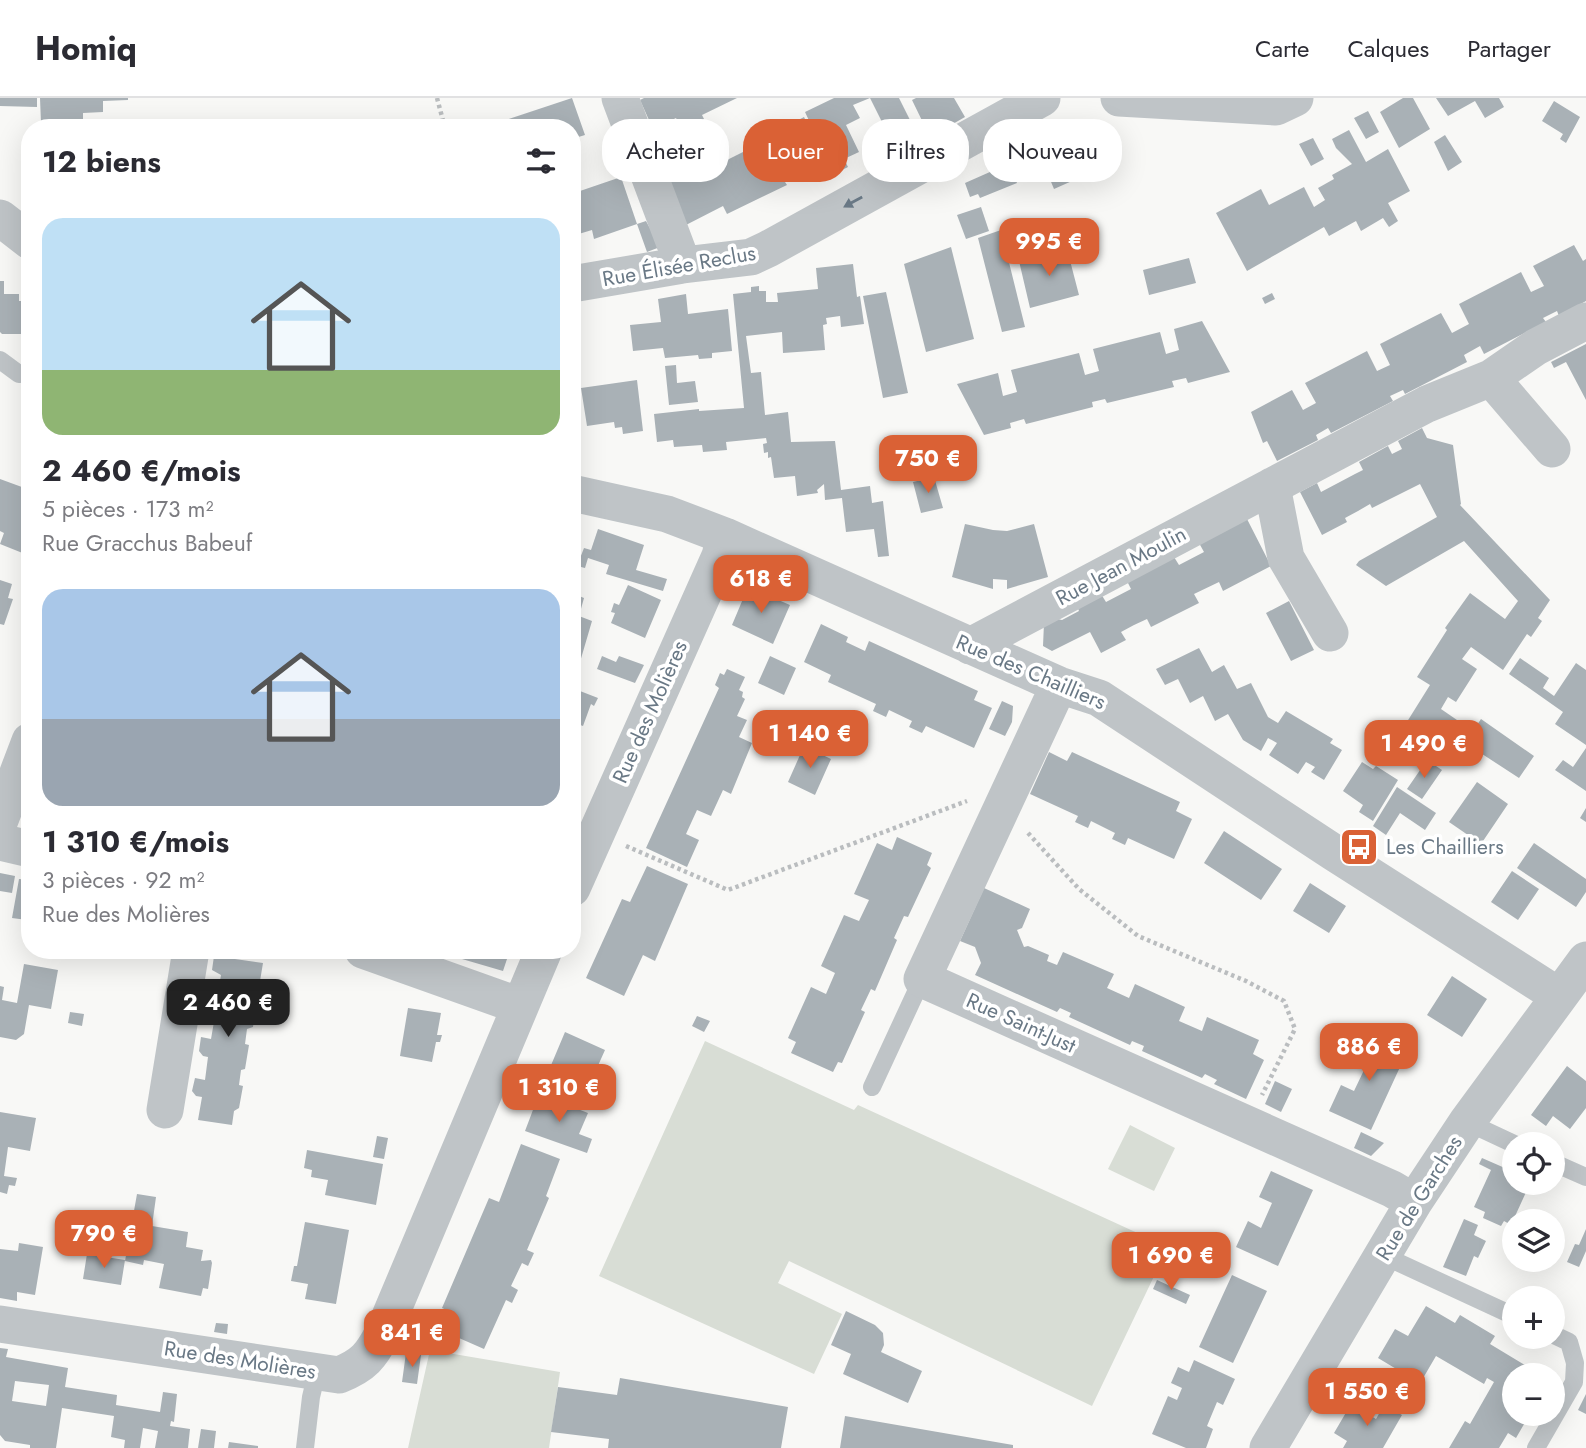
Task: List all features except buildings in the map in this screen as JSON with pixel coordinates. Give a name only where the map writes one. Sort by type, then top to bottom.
[{"type":"street","points":[[620,98],[683,265]]},
{"type":"street","name":"Rue Élisée Reclus","points":[[581,282],[683,265],[751,257],[1041,98]]},
{"type":"street","points":[[1119,98],[1276,107],[1295,98]]},
{"type":"street","points":[[0,218],[21,234]]},
{"type":"street","name":"Rue Jean Moulin","points":[[970,646],[1427,404],[1491,378],[1536,348],[1586,321]]},
{"type":"street","points":[[1491,378],[1552,449]]},
{"type":"street","points":[[1272,486],[1286,558],[1330,633]]},
{"type":"street","name":"Rue des Chailliers","points":[[581,495],[667,514],[725,536],[1059,685],[1099,698],[1559,996]]},
{"type":"street","name":"Rue des Molières","points":[[581,868],[720,556],[725,536]]},
{"type":"street","points":[[922,979],[1059,685]]},
{"type":"street","points":[[0,820],[21,765]]},
{"type":"street","points":[[0,842],[21,847]]},
{"type":"street","points":[[164,1110],[189,959]]},
{"type":"street","points":[[388,959],[520,1006]]},
{"type":"street","name":"Rue des Molières","points":[[0,1324],[339,1375],[356,1368],[372,1354],[383,1333],[540,959]]},
{"type":"street","name":"Rue de Garches","points":[[1268,1448],[1414,1202],[1467,1122],[1586,960]]},
{"type":"street","name":"Rue Saint-Just","points":[[922,979],[1392,1189],[1414,1202]]},
{"type":"lane","points":[[0,360],[21,374]]},
{"type":"lane","points":[[872,1087],[922,979]]},
{"type":"lane","points":[[1467,1122],[1502,1138]]},
{"type":"lane","points":[[1565,1168],[1586,1177]]},
{"type":"lane","points":[[1382,1255],[1502,1311]]},
{"type":"lane","points":[[1536,1448],[1574,1382],[1575,1363],[1569,1342],[1565,1340]]},
{"type":"lane","points":[[305,1448],[317,1372]]},
{"type":"path","points":[[437,98],[443,119]]},
{"type":"shaded area","points":[[705,1041],[854,1110],[858,1105],[1168,1247],[1092,1406],[789,1261],[778,1283],[842,1314],[814,1374],[599,1276]]},
{"type":"shaded area","points":[[1130,1125],[1175,1148],[1154,1191],[1108,1169]]},
{"type":"shaded area","points":[[430,1350],[560,1372],[549,1448],[408,1448]]},
{"type":"place","name":"Les Chailliers","points":[[1359,847]]}]
